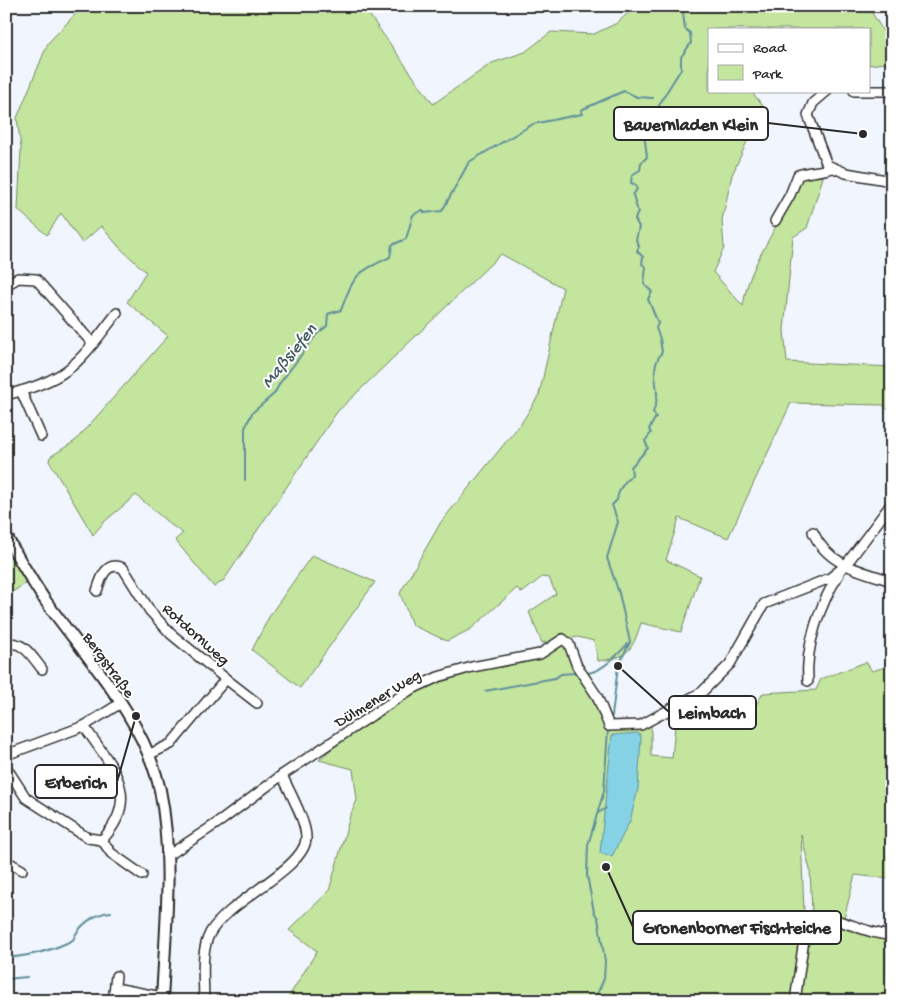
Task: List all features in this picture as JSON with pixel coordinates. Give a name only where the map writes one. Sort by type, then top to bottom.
[{"type":"street","points":[[870,91],[892,91]]},
{"type":"street","points":[[826,92],[813,103],[808,115],[823,160],[832,168],[846,173],[892,181]]},
{"type":"street","points":[[775,221],[790,195],[798,175],[832,168]]},
{"type":"street","points":[[6,285],[18,278],[36,279],[93,344]]},
{"type":"street","points":[[6,395],[56,379],[73,367],[117,313]]},
{"type":"street","points":[[21,391],[41,436]]},
{"type":"street","points":[[808,681],[807,665],[818,620],[829,590],[892,503]]},
{"type":"street","points":[[813,532],[818,544],[845,566],[892,581]]},
{"type":"street","name":"Bergstraße","points":[[6,536],[37,589],[121,703],[148,755],[159,788],[164,812],[166,854],[162,999]]},
{"type":"street","name":"Rotdornweg","points":[[97,591],[106,569],[113,566],[124,568],[156,617],[172,634],[226,679]]},
{"type":"street","name":"Dülmener Weg","points":[[166,854],[176,851],[222,820],[282,775],[410,690],[438,677],[472,667],[540,654],[563,639],[569,644],[577,666],[597,696],[609,726],[641,725],[702,692],[730,664],[764,604],[830,578],[845,566]]},
{"type":"street","points":[[6,645],[15,643],[22,646],[42,669]]},
{"type":"street","points":[[148,755],[170,744],[226,679],[257,703]]},
{"type":"street","points":[[6,755],[84,726],[121,703]]},
{"type":"street","points":[[84,726],[113,769],[122,799],[119,819],[102,840]]},
{"type":"street","points":[[6,767],[26,798],[88,838],[102,840],[111,853],[142,876]]},
{"type":"street","points":[[204,1001],[204,956],[210,934],[226,914],[295,861],[305,845],[305,829],[282,775]]},
{"type":"street","points":[[6,861],[22,870]]},
{"type":"street","points":[[795,1001],[806,926],[810,918],[833,919],[877,934],[892,935]]},
{"type":"street","points":[[113,1001],[116,976]]},
{"type":"street","points":[[115,988],[162,999]]},
{"type":"green space","points":[[83,6],[363,6],[433,104],[492,63],[525,52],[551,32],[594,34],[617,23],[636,6],[868,6],[892,46],[892,62],[870,65],[870,28],[708,28],[708,92],[752,92],[763,106],[732,175],[722,220],[724,248],[713,272],[743,306],[755,266],[782,216],[800,176],[824,174],[807,228],[793,237],[784,330],[787,362],[892,367],[892,414],[883,405],[791,403],[728,538],[679,518],[666,560],[700,576],[681,632],[641,623],[635,640],[627,651],[616,658],[598,661],[594,641],[578,637],[542,643],[529,612],[556,594],[549,578],[542,577],[522,593],[517,588],[471,629],[447,641],[412,625],[400,593],[441,522],[522,422],[539,395],[563,288],[501,254],[337,412],[224,580],[214,587],[175,540],[183,533],[136,495],[104,522],[93,535],[49,461],[50,457],[75,441],[168,336],[127,302],[146,272],[119,247],[101,226],[82,243],[61,213],[47,235],[18,210],[21,148],[17,118],[48,43]]},
{"type":"green space","points":[[6,545],[28,582],[6,596]]},
{"type":"green space","points":[[312,555],[375,582],[300,688],[252,650],[270,615]]},
{"type":"green space","points":[[559,640],[569,644],[609,732],[610,729],[651,726],[651,756],[672,758],[675,726],[694,716],[714,716],[724,726],[744,726],[763,693],[816,690],[821,679],[866,662],[872,671],[892,665],[892,873],[890,879],[855,875],[844,918],[812,911],[810,870],[801,834],[804,913],[792,1001],[286,1001],[317,951],[289,930],[329,891],[350,816],[357,800],[353,769],[319,760],[343,739],[410,690],[534,655]]},
{"type":"green space","points":[[818,920],[885,938],[890,1001],[799,1001],[811,924]]},
{"type":"water","points":[[639,733],[641,738],[638,789],[630,821],[612,856],[600,853],[612,735]]},
{"type":"waterway","points":[[612,716],[618,666],[630,642],[619,593],[607,558],[618,522],[612,505],[617,500],[622,486],[632,475],[631,467],[648,448],[645,441],[651,433],[649,429],[656,417],[653,412],[657,395],[655,368],[662,352],[656,328],[658,323],[648,299],[652,292],[644,284],[646,267],[642,264],[643,257],[637,251],[639,246],[636,240],[639,227],[635,219],[638,212],[633,195],[637,189],[636,185],[631,183],[632,175],[640,170],[641,163],[647,157],[644,133],[681,69],[681,57],[691,43],[690,33],[685,29],[683,13],[688,6]]},
{"type":"waterway","name":"Maßsiefen","points":[[245,480],[245,428],[252,413],[274,394],[280,383],[317,334],[327,326],[328,314],[341,310],[353,281],[363,271],[390,257],[392,245],[406,239],[413,215],[422,210],[425,213],[442,211],[469,162],[533,124],[582,114],[581,110],[624,91],[637,97],[653,98]]},
{"type":"waterway","points":[[586,673],[598,670],[628,644]]},
{"type":"waterway","points":[[485,691],[555,678],[561,674],[575,673]]},
{"type":"waterway","points":[[594,1001],[604,979],[605,961],[598,918],[594,912],[587,875],[588,845],[604,791],[608,729]]},
{"type":"waterway","points":[[598,813],[606,808]]},
{"type":"waterway","points":[[6,958],[41,952],[66,944],[73,940],[75,935],[88,921],[99,915],[111,912]]},
{"type":"waterway","points":[[6,979],[27,977]]},
{"type":"place","name":"Bauernladen Klein","points":[[863,134]]},
{"type":"place","name":"Leimbach","points":[[618,666]]},
{"type":"place","name":"Erberich","points":[[136,716]]},
{"type":"place","name":"Gronenborner Fischteiche","points":[[606,867]]}]
